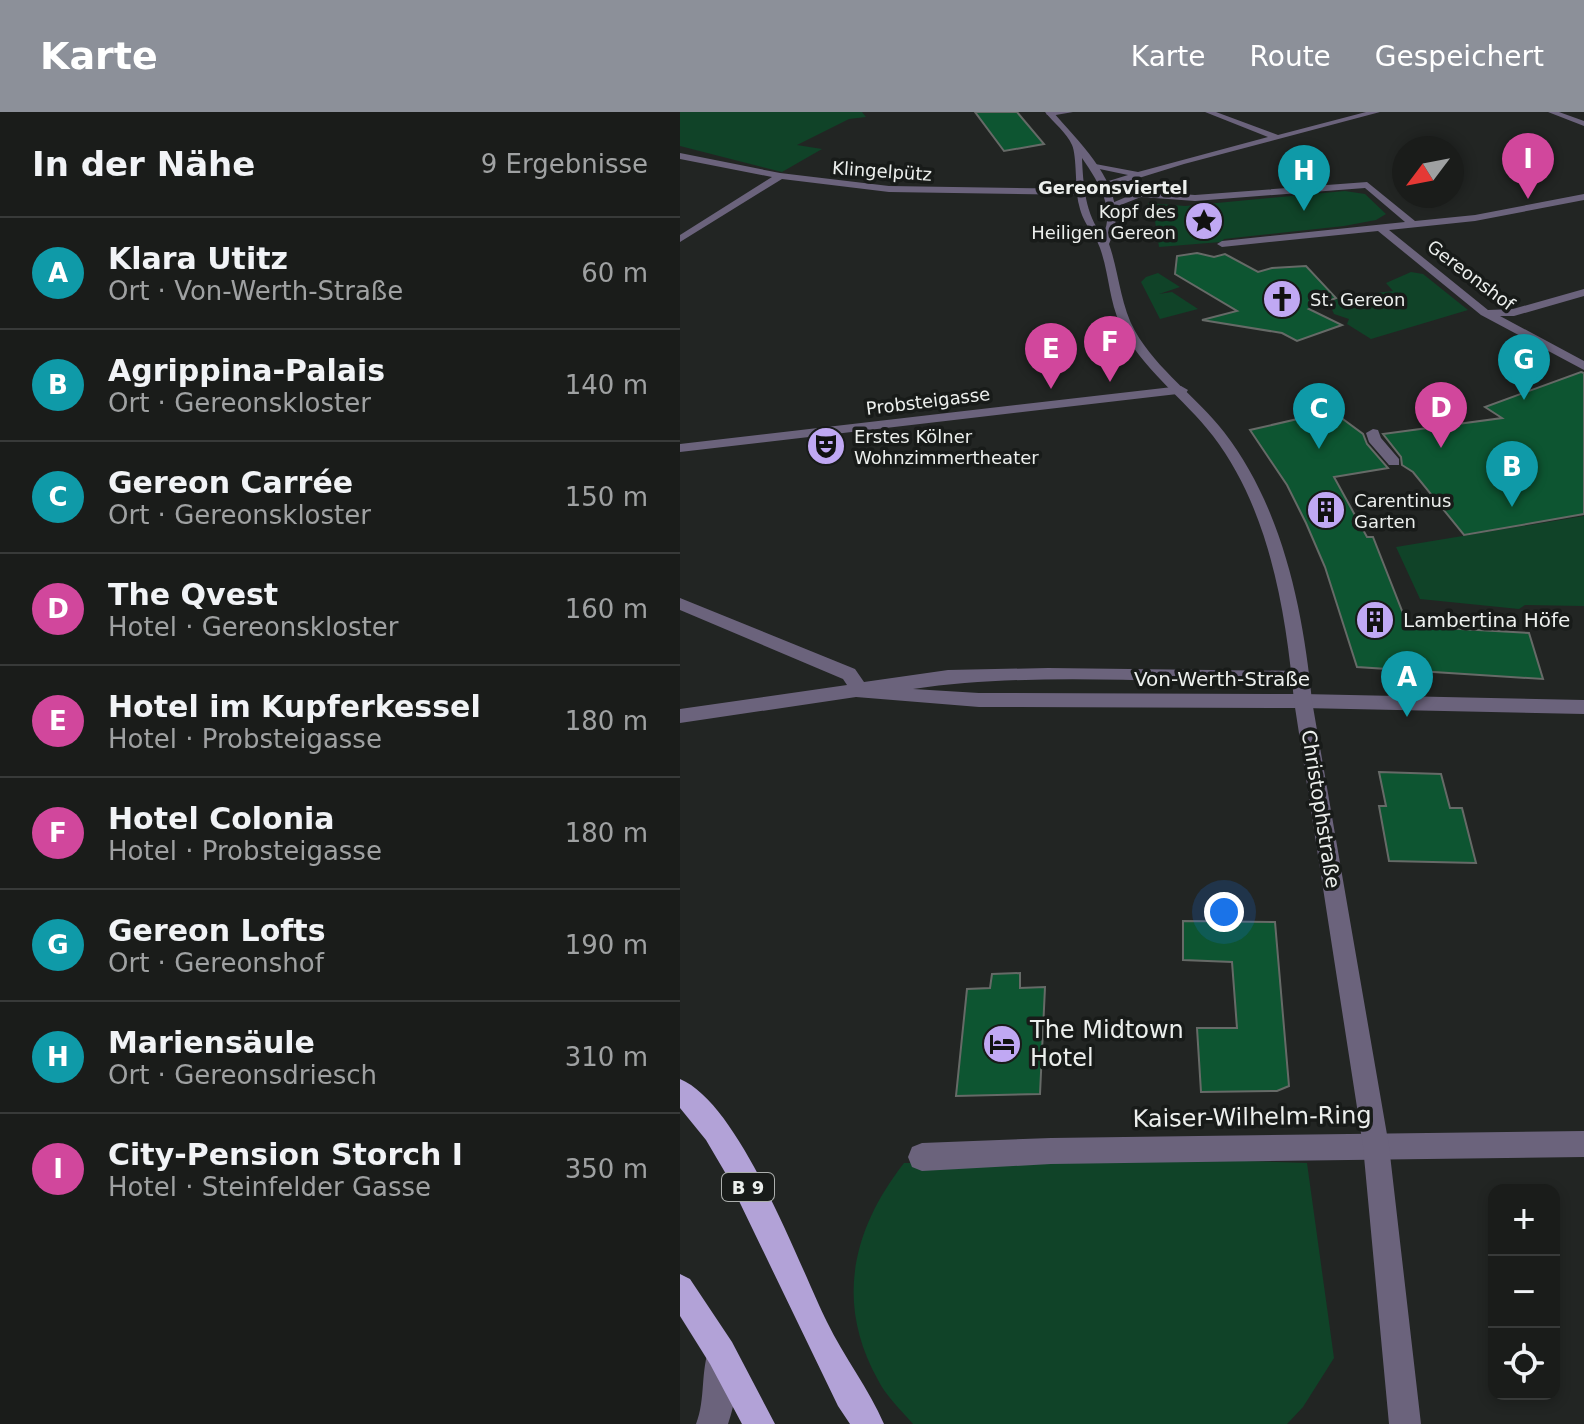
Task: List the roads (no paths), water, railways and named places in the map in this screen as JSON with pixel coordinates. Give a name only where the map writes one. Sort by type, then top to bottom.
[{"type":"main road","name":"B 9","points":[[680,1092],[718,1135],[770,1228],[841,1385],[868,1424]]},
{"type":"main road","points":[[680,1289],[721,1353],[759,1424]]},
{"type":"street","points":[[1050,113],[1069,112]]},
{"type":"street","points":[[1209,112],[1279,138]]},
{"type":"street","name":"Klingelpütz","points":[[680,156],[780,176],[889,189],[1084,192],[1139,174],[1376,112]]},
{"type":"street","points":[[1552,112],[1584,124]]},
{"type":"street","points":[[1576,112],[1584,115]]},
{"type":"street","points":[[1050,113],[1106,185],[1110,235],[1104,243],[1091,228],[1076,168],[1077,149]]},
{"type":"street","points":[[1093,165],[1139,174]]},
{"type":"street","points":[[680,239],[780,176]]},
{"type":"street","points":[[1110,206],[1140,194],[1195,198],[1367,185],[1414,225]]},
{"type":"street","points":[[1222,244],[1414,225],[1513,212],[1584,197]]},
{"type":"street","name":"Gereonshof","points":[[1382,229],[1485,313],[1584,366]]},
{"type":"street","name":"Christophstraße","points":[[1104,243],[1119,312],[1136,342],[1181,390],[1230,451],[1254,497],[1297,630],[1302,690],[1376,1146],[1405,1424]]},
{"type":"street","points":[[1485,313],[1514,312],[1584,292]]},
{"type":"street","name":"Probsteigasse","points":[[680,448],[1181,390]]},
{"type":"street","points":[[1373,433],[1374,439],[1394,462]]},
{"type":"street","points":[[680,604],[849,674],[861,692]]},
{"type":"street","name":"Von-Werth-Straße","points":[[680,716],[948,677],[1048,674],[1584,707]]},
{"type":"street","name":"Von-Werth-Straße","points":[[861,692],[993,701],[1302,690]]},
{"type":"street","name":"Kaiser-Wilhelm-Ring","points":[[922,1157],[1051,1151],[1161,1152],[1584,1144]]},
{"type":"street","points":[[712,1424],[718,1408],[721,1353]]},
{"type":"place","name":"City-Pension Storch I","points":[[1528,199]]},
{"type":"place","name":"Mariensäule","points":[[1304,211]]},
{"type":"place","name":"Kopf des Heiligen Gereon","points":[[1204,221]]},
{"type":"place","name":"St. Gereon","points":[[1282,299]]},
{"type":"place","name":"Hotel Colonia","points":[[1110,382]]},
{"type":"place","name":"Hotel im Kupferkessel","points":[[1051,389]]},
{"type":"place","name":"Gereon Lofts","points":[[1524,400]]},
{"type":"place","name":"Erstes Kölner Wohnzimmertheater","points":[[826,446]]},
{"type":"place","name":"The Qvest","points":[[1441,448]]},
{"type":"place","name":"Gereon Carrée","points":[[1319,449]]},
{"type":"place","name":"Agrippina-Palais","points":[[1512,507]]},
{"type":"place","name":"Carentinus Garten","points":[[1326,510]]},
{"type":"place","name":"Lambertina Höfe","points":[[1375,620]]},
{"type":"place","name":"Klara Utitz","points":[[1407,717]]},
{"type":"place","name":"The Midtown Hotel","points":[[1002,1044]]},
{"type":"district","name":"Gereonsviertel","points":[[1113,187]]}]
